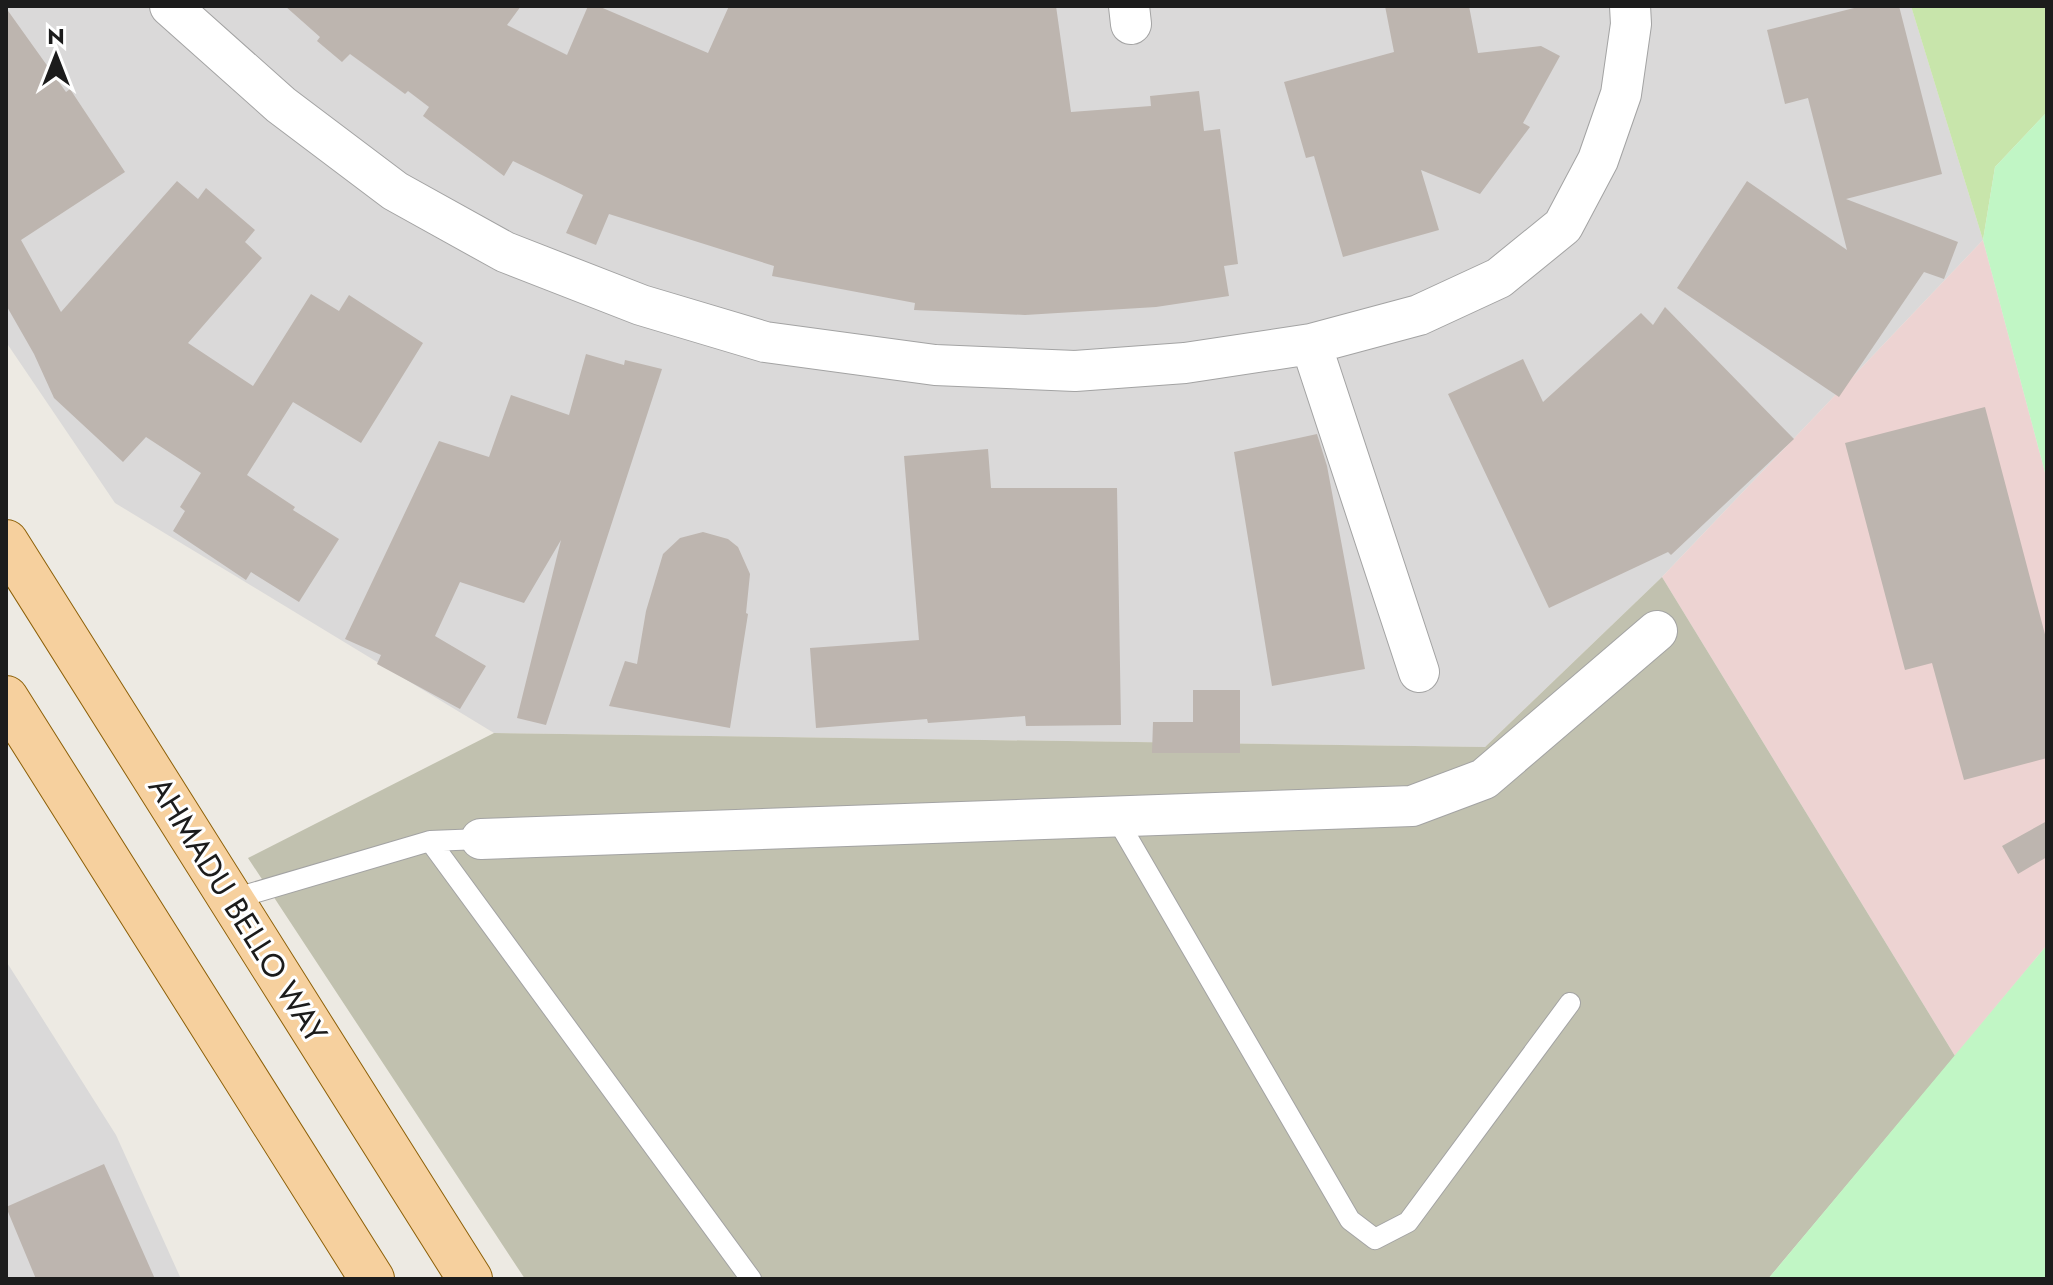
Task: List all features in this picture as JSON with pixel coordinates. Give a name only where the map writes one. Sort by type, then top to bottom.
[{"type":"main road","name":"AHMADU BELLO WAY","points":[[6,542],[470,1279]]},
{"type":"main road","points":[[6,698],[372,1279]]},
{"type":"street","points":[[170,6],[281,105],[395,191],[505,252],[654,309],[765,342],[935,365],[1075,371],[1185,363],[1311,344],[1419,315],[1499,278],[1563,226],[1598,160],[1621,94],[1631,24],[1630,6]]},
{"type":"street","points":[[1311,344],[1419,672]]},
{"type":"street","points":[[481,839],[1412,806],[1484,779],[1657,631]]},
{"type":"lane","points":[[1115,816],[1350,1220],[1375,1239],[1408,1222],[1570,1003]]},
{"type":"lane","points":[[233,899],[430,841],[481,839]]},
{"type":"lane","points":[[430,841],[751,1279]]},
{"type":"shaded area","points":[[6,6],[1911,6],[1983,240],[1662,577],[1485,747],[494,733],[115,503],[6,342]]},
{"type":"shaded area","points":[[1983,240],[2047,480],[2047,945],[1955,1056],[1662,577]]},
{"type":"shaded area","points":[[1662,577],[1955,1056],[1768,1279],[525,1279],[248,858],[494,733],[1485,747]]},
{"type":"shaded area","points":[[6,961],[116,1135],[181,1279],[6,1279]]},
{"type":"green space","points":[[1911,6],[2047,6],[2047,112],[1995,167],[1983,240]]},
{"type":"green space","points":[[2047,112],[2047,480],[1983,240],[1995,167]]},
{"type":"green space","points":[[2047,945],[2047,1279],[1768,1279]]},
{"type":"building","points":[[285,6],[521,6],[507,25],[567,55],[588,6],[598,6],[708,53],[729,6],[1056,6],[1071,112],[1151,106],[1150,96],[1199,91],[1204,131],[1220,129],[1238,264],[1224,266],[1229,296],[1156,307],[1025,315],[914,310],[915,303],[772,276],[774,266],[609,214],[596,245],[566,233],[583,195],[513,161],[504,176],[423,116],[429,107],[408,91],[405,94],[350,54],[342,62],[317,41],[320,37]]},
{"type":"building","points":[[1385,6],[1469,6],[1478,53],[1541,46],[1560,56],[1523,123],[1530,127],[1480,194],[1421,170],[1439,230],[1343,257],[1314,156],[1306,158],[1284,82],[1394,52]]},
{"type":"building","points":[[1862,6],[1899,6],[1942,174],[1846,199],[1958,242],[1944,279],[1924,272],[1839,397],[1677,288],[1747,181],[1847,250],[1808,98],[1785,104],[1767,30]]},
{"type":"building","points":[[6,8],[66,92],[70,89],[125,172],[21,240],[61,312],[177,181],[198,199],[206,188],[255,230],[245,242],[262,258],[188,343],[253,386],[311,294],[339,311],[349,295],[423,343],[361,443],[293,402],[247,475],[295,507],[293,510],[339,539],[299,602],[251,572],[246,580],[173,531],[185,511],[180,507],[201,473],[146,437],[123,462],[54,398],[34,354],[6,305]]},
{"type":"building","points":[[1665,307],[1794,439],[1671,555],[1668,552],[1549,608],[1448,394],[1523,359],[1543,402],[1641,313],[1653,325]]},
{"type":"building","points":[[586,354],[624,365],[625,360],[662,369],[546,725],[517,718],[561,540],[524,603],[460,582],[435,636],[486,666],[460,709],[377,664],[381,655],[345,639],[439,441],[489,457],[511,395],[569,415]]},
{"type":"building","points":[[1985,407],[2047,642],[2047,758],[1964,780],[1932,663],[1905,670],[1845,443]]},
{"type":"building","points":[[1317,434],[1327,466],[1365,669],[1272,686],[1234,452]]},
{"type":"building","points":[[988,449],[991,488],[1117,488],[1121,725],[1026,726],[1025,716],[928,723],[927,719],[816,728],[810,648],[919,640],[904,456]]},
{"type":"building","points":[[703,532],[728,539],[738,547],[750,574],[748,614],[730,728],[609,706],[625,661],[637,664],[646,611],[663,554],[680,538]]},
{"type":"building","points":[[1193,690],[1240,690],[1240,753],[1152,753],[1153,722],[1193,722]]},
{"type":"building","points":[[2047,821],[2047,857],[2018,874],[2002,846]]},
{"type":"building","points":[[104,1164],[155,1279],[36,1279],[6,1207]]}]
